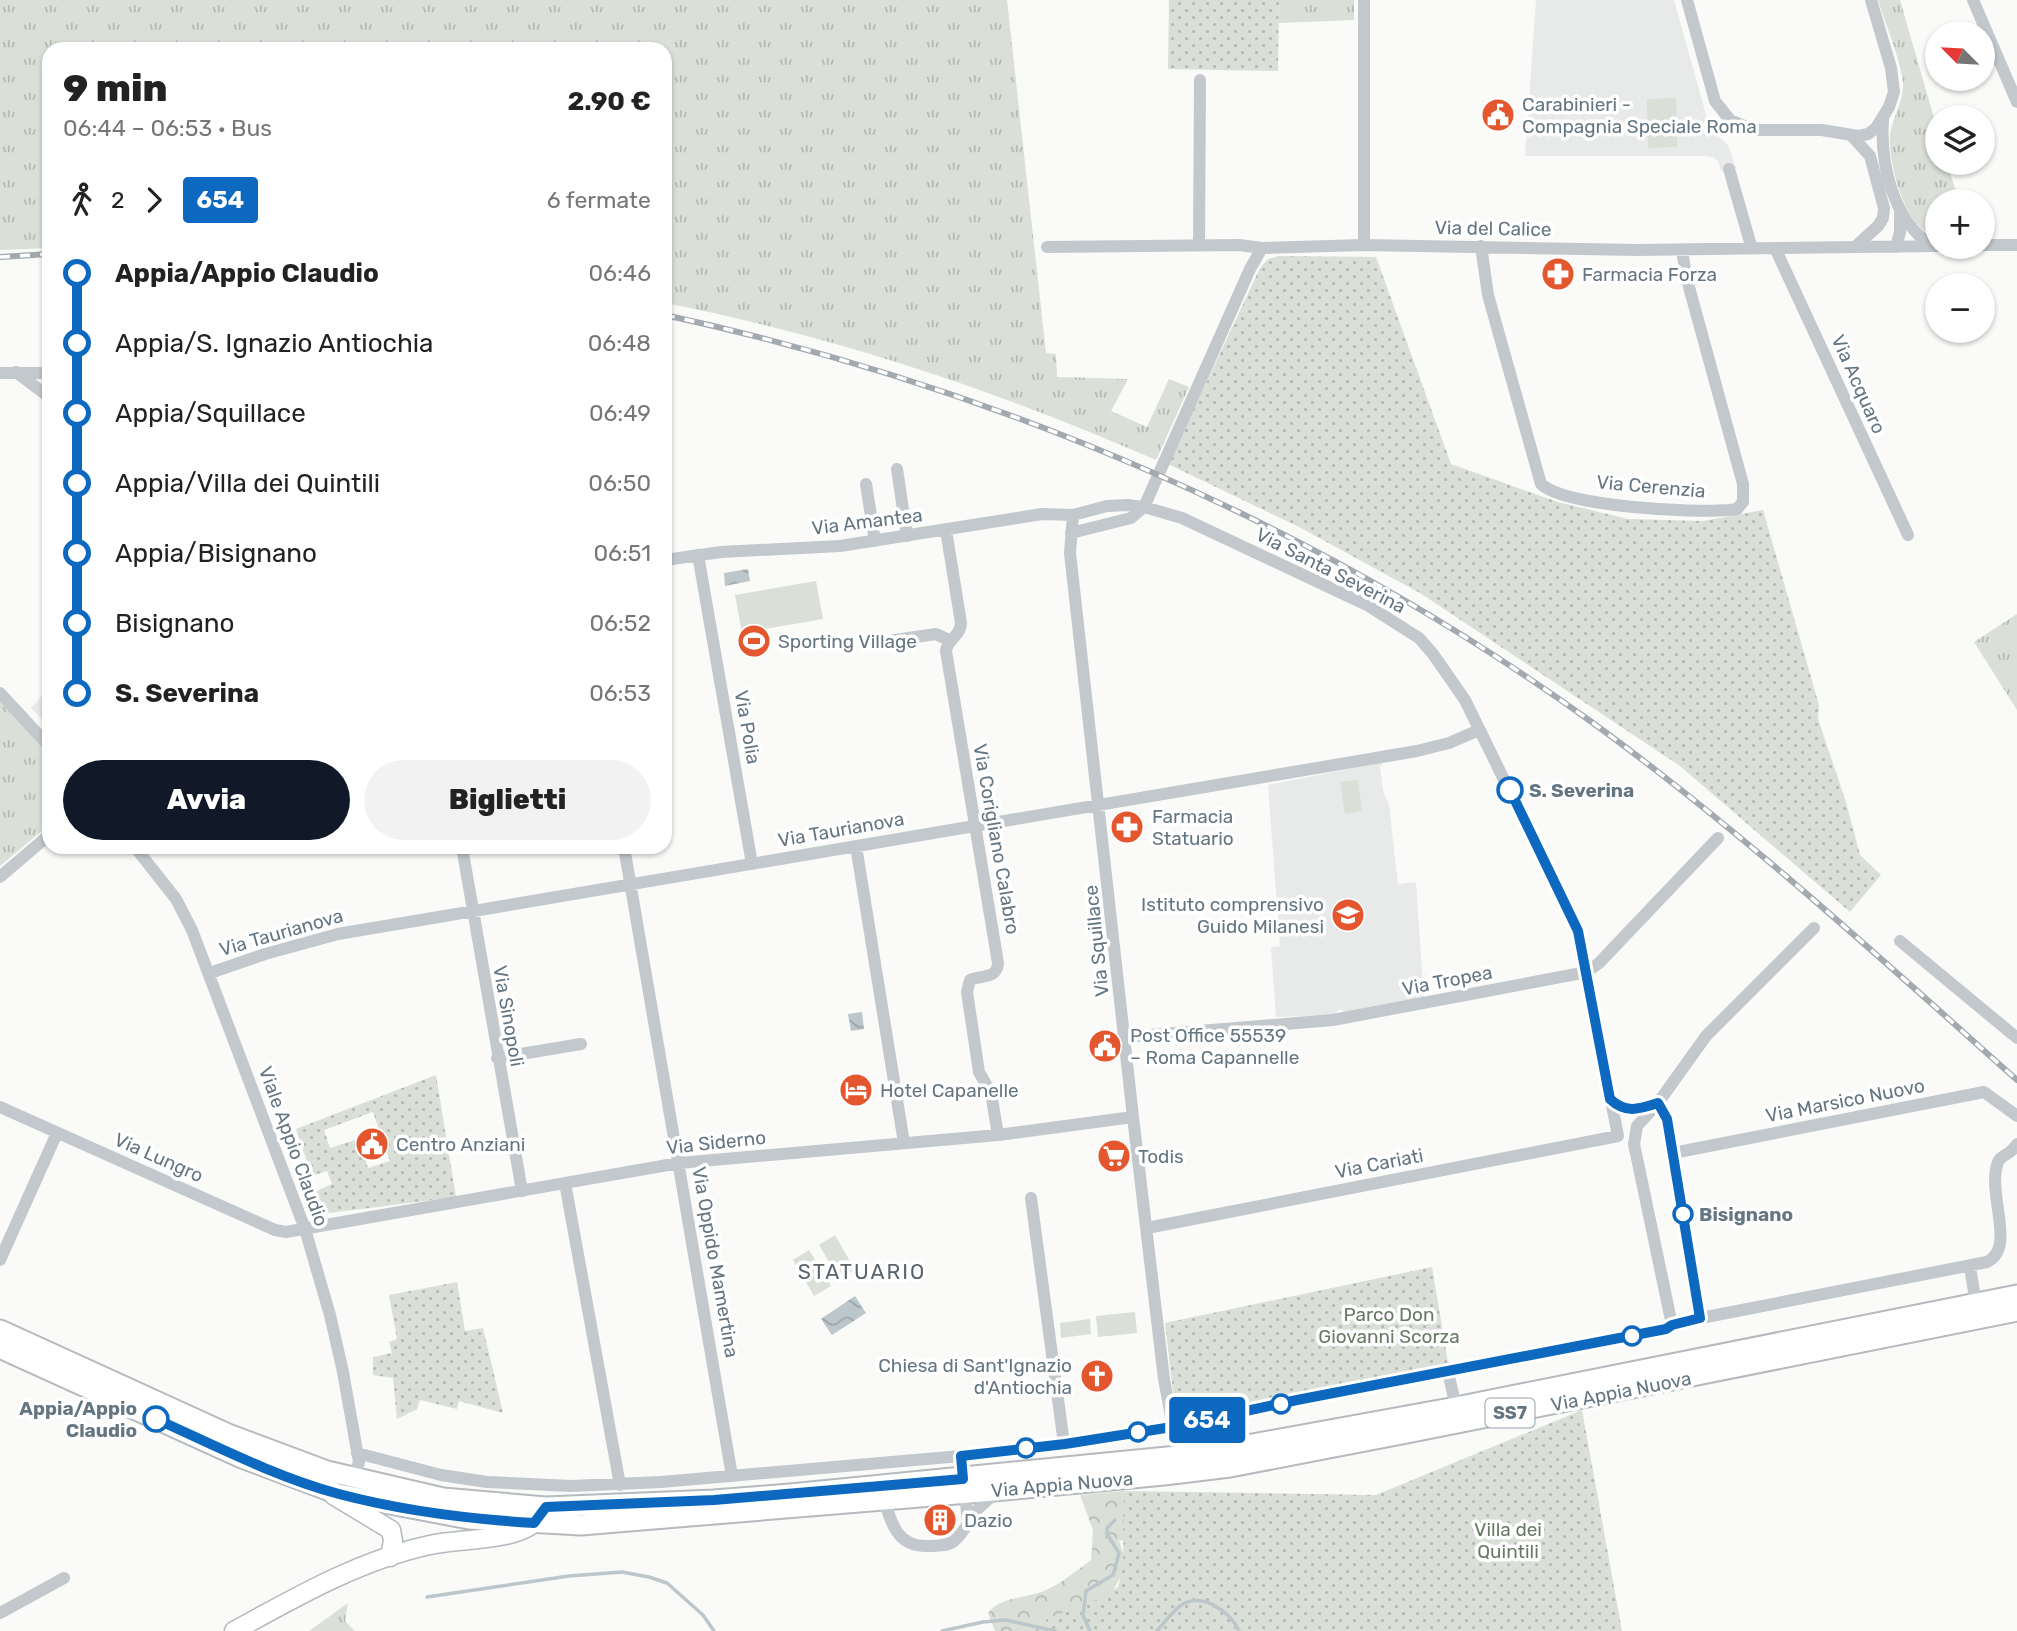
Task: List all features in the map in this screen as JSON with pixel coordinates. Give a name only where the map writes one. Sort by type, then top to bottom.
[{"type":"main road","name":"Via Appia Nuova","points":[[0,1330],[238,1439],[310,1466],[443,1498],[592,1524],[884,1500],[964,1485],[1198,1454],[1456,1407],[2017,1295]]},
{"type":"main road","name":"Via Appia Nuova","points":[[0,1348],[242,1458],[338,1494],[438,1515],[540,1515],[714,1500],[964,1485],[999,1490],[1164,1475],[1275,1459],[2017,1311]]},
{"type":"main road","points":[[321,1488],[391,1530],[393,1541],[390,1557]]},
{"type":"main road","points":[[234,1631],[325,1582],[390,1557],[451,1541],[513,1534],[540,1515]]},
{"type":"street","points":[[1364,0],[1364,245]]},
{"type":"street","points":[[1686,0],[1714,97],[1718,108],[1727,117],[1754,130],[1822,130],[1860,136],[1871,133],[1883,119],[1895,88],[1871,0]]},
{"type":"street","points":[[1973,0],[2012,78],[2017,102]]},
{"type":"street","points":[[1199,245],[1200,79]]},
{"type":"street","points":[[1883,119],[1884,155],[1899,210],[1900,232],[1891,247]]},
{"type":"street","points":[[1852,135],[1871,159],[1884,205],[1882,230],[1891,247]]},
{"type":"street","points":[[1729,169],[1752,248]]},
{"type":"street","points":[[1899,210],[1912,230],[1925,239]]},
{"type":"street","points":[[1855,248],[1871,235],[1883,218]]},
{"type":"street","name":"Via del Calice","points":[[1047,247],[1199,245],[1262,248],[1364,245],[1682,250],[1925,246]]},
{"type":"street","points":[[1995,245],[2017,245]]},
{"type":"street","name":"Via Cerenzia","points":[[1481,246],[1489,300],[1541,484],[1564,495],[1642,508],[1733,510],[1743,502],[1743,484],[1686,276],[1682,250]]},
{"type":"street","points":[[1071,533],[1131,519],[1144,507],[1248,273],[1262,248]]},
{"type":"street","name":"Via Acquaro","points":[[1775,248],[1908,535]]},
{"type":"street","points":[[15,371],[42,392]]},
{"type":"street","points":[[0,373],[42,373]]},
{"type":"street","points":[[897,469],[907,536]]},
{"type":"street","points":[[866,484],[875,541]]},
{"type":"street","name":"Via Santa Severina","points":[[1073,515],[1112,505],[1144,507],[1200,526],[1367,605],[1419,638],[1444,668],[1465,700],[1572,916],[1587,972],[1618,1136]]},
{"type":"street","name":"Via Amantea","points":[[672,559],[829,547],[1042,514],[1073,515]]},
{"type":"street","name":"Via Squillace","points":[[1073,515],[1070,553],[1133,1117],[1172,1427]]},
{"type":"street","name":"Via Corigliano Calabro","points":[[946,530],[961,622],[959,632],[946,645],[946,651],[998,966],[992,975],[970,980],[967,992],[978,1069],[991,1093],[998,1135]]},
{"type":"street","name":"Via Polia","points":[[698,555],[752,864]]},
{"type":"street","points":[[888,641],[936,634],[951,641]]},
{"type":"street","points":[[0,693],[42,739]]},
{"type":"street","name":"Via Taurianova","points":[[210,973],[320,938],[471,910],[1417,751],[1449,743],[1479,730]]},
{"type":"street","points":[[1587,972],[1599,963],[1717,838]]},
{"type":"street","points":[[0,877],[42,841]]},
{"type":"street","points":[[856,846],[904,1143]]},
{"type":"street","name":"Viale Appio Claudio","points":[[140,854],[182,909],[210,973],[305,1228],[335,1337],[359,1463],[352,1478]]},
{"type":"street","name":"Via Sinopoli","points":[[463,854],[522,1191]]},
{"type":"street","name":"Via Oppido Mamertina","points":[[625,854],[732,1476]]},
{"type":"street","points":[[1672,1325],[1634,1144],[1637,1126],[1658,1103],[1706,1035],[1814,928]]},
{"type":"street","points":[[1900,941],[2017,1038]]},
{"type":"street","name":"Via Tropea","points":[[1126,1037],[1333,1020],[1587,972]]},
{"type":"street","points":[[498,1058],[581,1044]]},
{"type":"street","name":"Via Marsico Nuovo","points":[[1673,1153],[1984,1092],[2017,1116]]},
{"type":"street","points":[[1610,1099],[1627,1110],[1658,1103]]},
{"type":"street","points":[[1658,1103],[1667,1119],[1700,1318]]},
{"type":"street","name":"Via Lungro","points":[[0,1107],[275,1230],[286,1232],[305,1228]]},
{"type":"street","name":"Via Siderno","points":[[305,1228],[679,1163],[998,1135],[1133,1117]]},
{"type":"street","points":[[0,1260],[57,1133]]},
{"type":"street","points":[[1618,1136],[1634,1144]]},
{"type":"street","name":"Via Cariati","points":[[1147,1228],[1618,1136]]},
{"type":"street","points":[[1976,1304],[1970,1267],[1990,1261],[1998,1254],[2001,1238],[1994,1197],[1995,1179],[1999,1160],[2011,1153],[2017,1144]]},
{"type":"street","points":[[565,1183],[620,1485]]},
{"type":"street","points":[[1031,1198],[1065,1444]]},
{"type":"street","name":"Via Appia Nuova","points":[[357,1453],[441,1475],[487,1482],[570,1486],[620,1485],[961,1456],[1065,1444],[1172,1427],[1305,1398],[1666,1329],[1700,1318],[1970,1267]]},
{"type":"street","points":[[1448,1372],[1456,1407]]},
{"type":"street","points":[[961,1456],[968,1522]]},
{"type":"street","points":[[321,1488],[337,1487],[352,1478]]},
{"type":"street","points":[[884,1500],[896,1531],[905,1541],[915,1546],[950,1543],[999,1490]]},
{"type":"street","points":[[0,1614],[64,1578]]},
{"type":"shaded area","points":[[1536,0],[1674,0],[1707,118],[1718,136],[1728,145],[1736,168],[1721,171],[1718,161],[1706,156],[1525,156]]},
{"type":"shaded area","points":[[42,696],[42,720],[31,708]]},
{"type":"shaded area","name":"Istituto comprensivo Guido Milanesi","points":[[1384,762],[1380,767],[1383,791],[1389,805],[1398,884],[1416,882],[1424,1000],[1347,1013],[1339,1009],[1335,1015],[1276,1017],[1271,947],[1280,946],[1268,785]]},
{"type":"green space","points":[[0,0],[1007,0],[1046,353],[1056,354],[1057,377],[1128,379],[1111,411],[1147,427],[1169,379],[1189,387],[1156,460],[1037,411],[915,368],[791,332],[672,304],[672,42],[42,42],[42,248],[0,250]]},
{"type":"green space","points":[[1169,0],[1279,0],[1278,71],[1168,69]]},
{"type":"green space","points":[[1279,0],[1354,0],[1354,20],[1279,23]]},
{"type":"green space","points":[[1878,0],[1900,0],[1930,105],[1925,105],[1925,175],[1951,175],[1955,189],[1925,189],[1925,230],[1908,209],[1892,162],[1890,135],[1902,96],[1903,83]]},
{"type":"green space","points":[[1676,98],[1677,147],[1648,148],[1647,99]]},
{"type":"green space","points":[[1280,256],[1376,257],[1451,464],[1558,502],[1628,519],[1703,521],[1763,510],[1819,705],[1818,719],[1846,802],[1860,855],[1881,875],[1850,912],[1680,766],[1420,593],[1299,527],[1168,464],[1260,268],[1268,259]]},
{"type":"green space","points":[[816,581],[823,619],[742,633],[735,595]]},
{"type":"green space","points":[[2017,614],[2017,710],[1974,642]]},
{"type":"green space","points":[[0,697],[42,746],[42,831],[0,866]]},
{"type":"green space","points":[[1358,780],[1362,811],[1345,814],[1340,782]]},
{"type":"green space","points":[[436,1075],[456,1197],[329,1213],[306,1196],[332,1184],[327,1171],[312,1176],[296,1129]],"holes":[[[373,1112],[390,1161],[368,1168],[358,1139],[330,1148],[324,1130]]]},
{"type":"green space","points":[[835,1235],[855,1270],[839,1279],[819,1245]]},
{"type":"green space","points":[[809,1250],[831,1286],[814,1296],[793,1260]]},
{"type":"green space","name":"Parco Don Giovanni Scorza","points":[[1432,1267],[1448,1363],[1176,1417],[1165,1323]]},
{"type":"green space","points":[[457,1282],[465,1331],[483,1328],[503,1413],[459,1401],[457,1409],[420,1400],[417,1409],[397,1419],[393,1378],[373,1375],[373,1357],[392,1353],[389,1342],[397,1339],[389,1295]]},
{"type":"green space","points":[[1135,1312],[1137,1333],[1098,1337],[1096,1316]]},
{"type":"green space","points":[[1090,1319],[1091,1334],[1061,1338],[1060,1323]]},
{"type":"green space","name":"Villa dei Quintili","points":[[1582,1410],[1622,1631],[1049,1631],[1046,1619],[1099,1599],[1118,1587],[1123,1568],[1124,1491],[1376,1495]]},
{"type":"green space","points":[[1124,1491],[1143,1506],[1140,1544],[1119,1540],[1127,1566],[1099,1615],[1168,1631],[995,1631],[988,1613],[993,1608],[1006,1601],[1050,1588],[1091,1560],[1093,1530],[1080,1495]]},
{"type":"green space","points":[[348,1603],[345,1621],[355,1631],[309,1631]]},
{"type":"water","points":[[748,569],[750,581],[725,586],[724,573]]},
{"type":"water","points":[[862,1012],[864,1029],[851,1031],[848,1014]]},
{"type":"water","points":[[855,1296],[866,1313],[832,1335],[821,1319]]},
{"type":"waterway","points":[[1090,1631],[1083,1615],[1086,1591],[1113,1575],[1119,1553],[1107,1534],[1107,1528],[1115,1520]]},
{"type":"waterway","points":[[427,1597],[569,1576],[622,1572],[667,1583],[703,1615],[714,1631]]},
{"type":"waterway","points":[[1157,1631],[1180,1606],[1197,1601],[1206,1602],[1222,1610],[1239,1631]]},
{"type":"waterway","points":[[942,1631],[1006,1620],[1055,1631]]},
{"type":"railway","points":[[0,257],[42,254]]},
{"type":"railway","points":[[672,317],[789,345],[911,381],[1032,423],[1150,471],[1266,525],[1379,585],[1488,651],[1649,765],[1810,896],[2017,1080]]},
{"type":"bus line","name":"654","points":[[156,1419],[249,1461],[338,1494],[438,1515],[534,1523],[546,1507],[714,1500],[963,1479],[961,1456],[1065,1444],[1172,1427],[1297,1400],[1666,1329],[1700,1318],[1667,1119],[1658,1103],[1627,1110],[1610,1099],[1578,931],[1510,790]]},
{"type":"place","name":"Carabinieri - Compagnia Speciale Roma","points":[[1498,115]]},
{"type":"place","name":"Farmacia Forza","points":[[1558,274]]},
{"type":"place","name":"Sporting Village","points":[[754,641]]},
{"type":"place","name":"S. Severina","points":[[1510,790]]},
{"type":"place","name":"Farmacia Statuario","points":[[1127,827]]},
{"type":"place","name":"Istituto comprensivo Guido Milanesi","points":[[1348,915]]},
{"type":"place","name":"Post Office 55539 – Roma Capannelle","points":[[1105,1046]]},
{"type":"place","name":"Hotel Capanelle","points":[[856,1090]]},
{"type":"place","name":"Centro Anziani","points":[[372,1144]]},
{"type":"place","name":"Todis","points":[[1114,1156]]},
{"type":"place","name":"Bisignano","points":[[1683,1214]]},
{"type":"place","name":"Chiesa di Sant'Ignazio d'Antiochia","points":[[1097,1376]]},
{"type":"place","name":"Appia/Appio Claudio","points":[[156,1419]]},
{"type":"place","name":"Dazio","points":[[940,1520]]},
{"type":"district","name":"STATUARIO","points":[[862,1272]]}]
